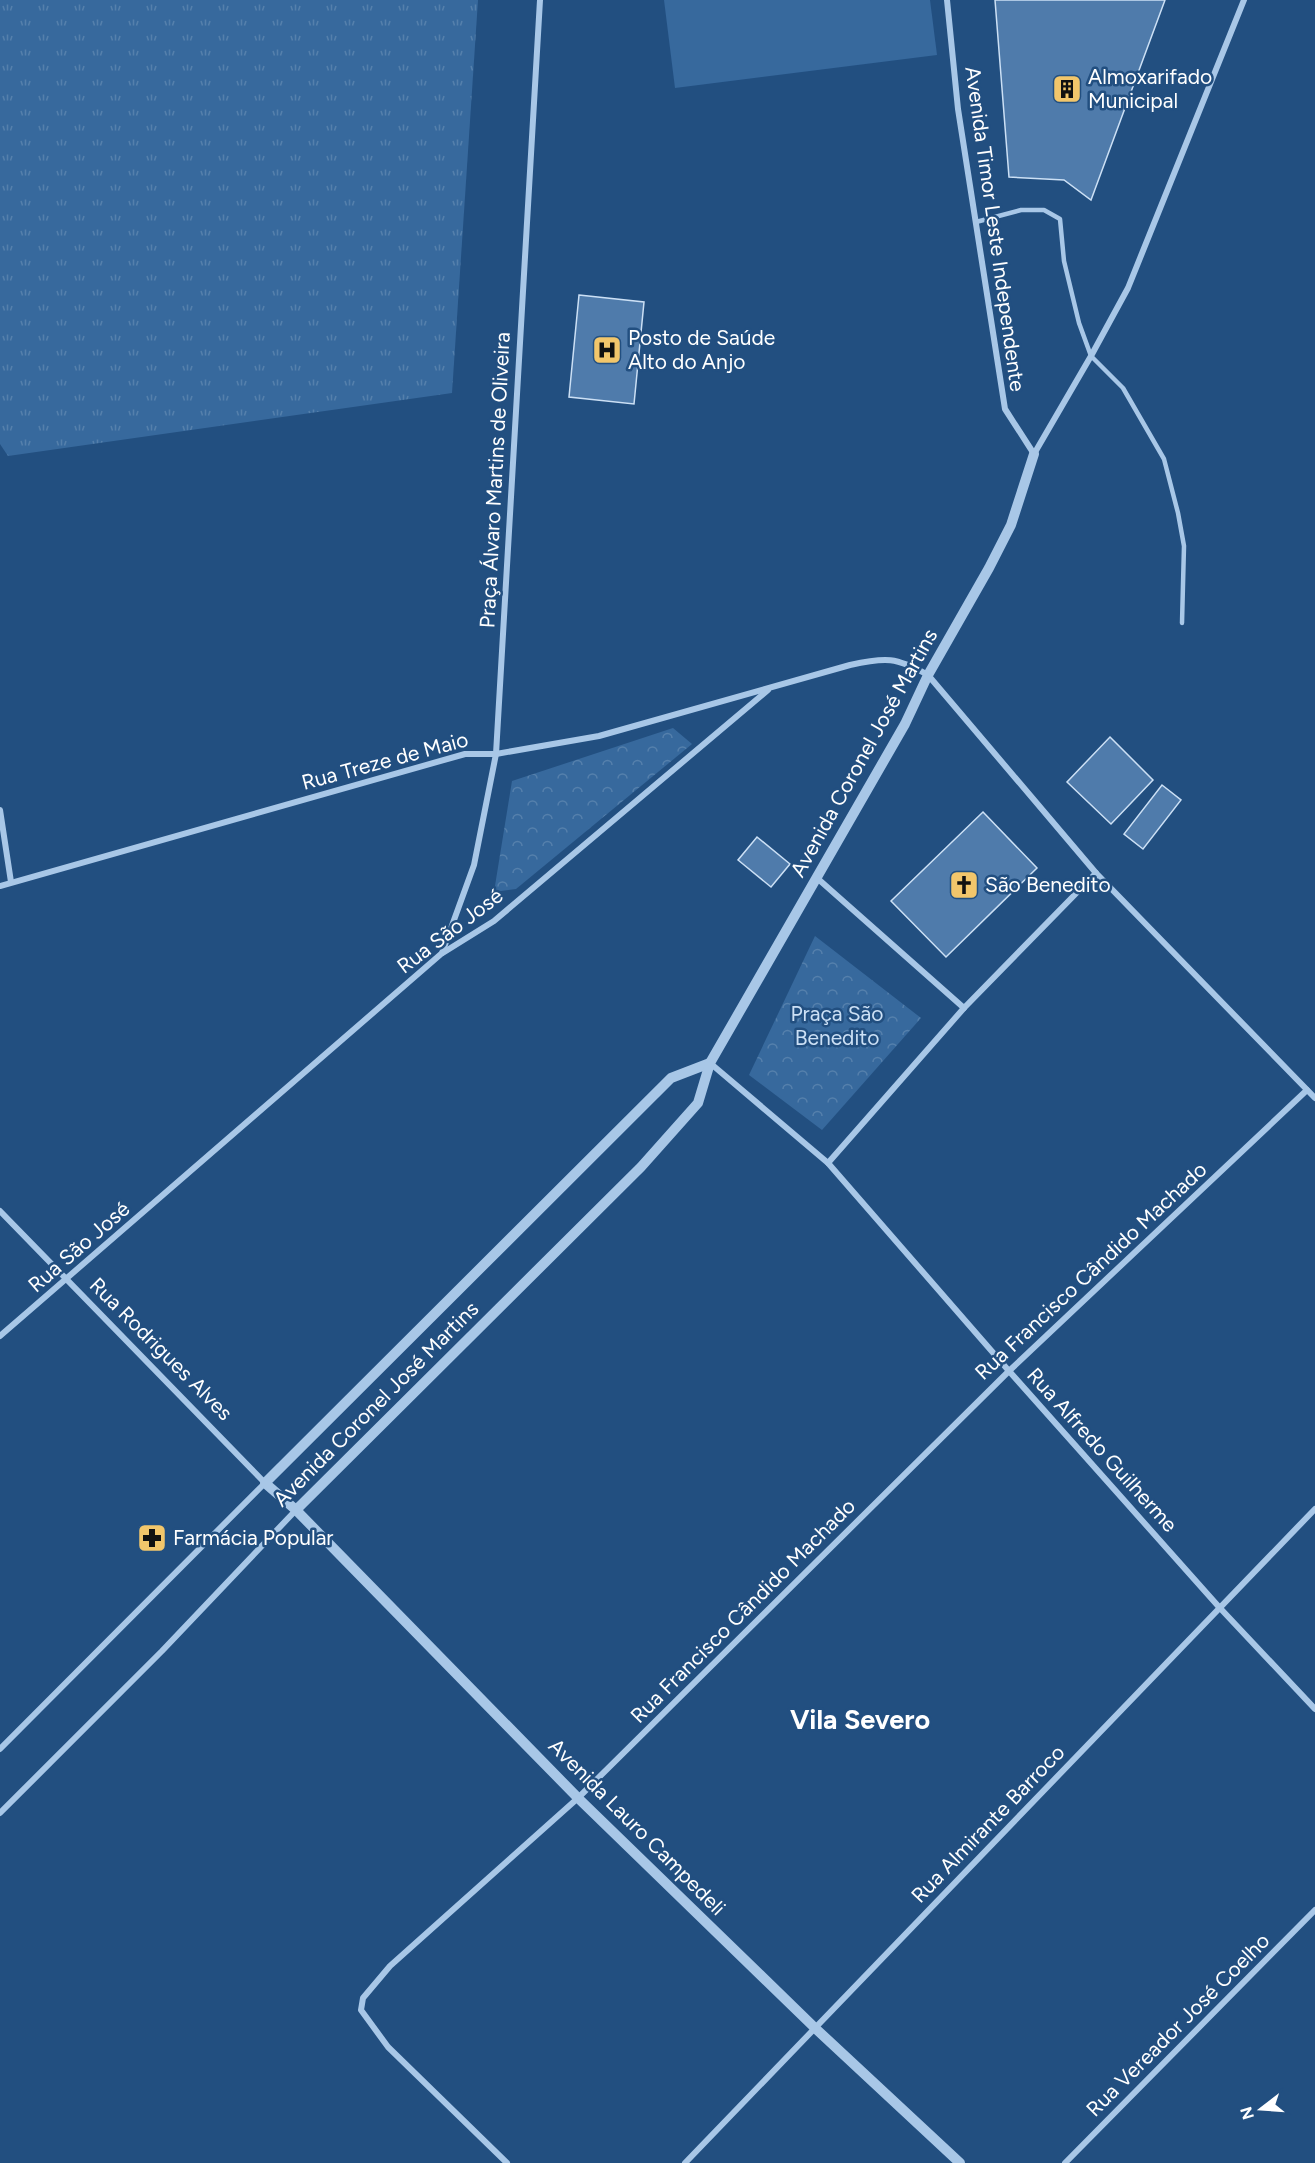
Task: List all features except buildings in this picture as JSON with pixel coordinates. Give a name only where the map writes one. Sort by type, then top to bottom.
[{"type":"street","name":"Praça Álvaro Martins de Oliveira","points":[[441,954],[474,865],[496,754],[540,0]]},
{"type":"street","name":"Avenida Timor Leste Independente","points":[[947,0],[958,110],[1005,409],[1034,454]]},
{"type":"street","points":[[1034,454],[1128,288],[1244,0]]},
{"type":"street","name":"Avenida Coronel José Martins","points":[[0,1813],[162,1651],[296,1510],[641,1167],[698,1103],[710,1063],[905,724],[928,675],[989,568],[1011,525],[1034,454]]},
{"type":"street","name":"Rua São José","points":[[0,1336],[441,954],[494,921],[771,688],[876,659],[905,662],[928,675]]},
{"type":"street","points":[[928,675],[1096,873],[1315,1098]]},
{"type":"street","name":"Rua Treze de Maio","points":[[0,886],[465,754],[496,754],[599,736],[771,688]]},
{"type":"street","points":[[0,810],[11,882]]},
{"type":"street","points":[[828,1162],[964,1008],[1096,873]]},
{"type":"street","points":[[818,878],[964,1008]]},
{"type":"street","name":"Avenida Coronel José Martins","points":[[0,1749],[671,1078],[710,1063]]},
{"type":"street","name":"Rua Alfredo Guilherme","points":[[710,1063],[828,1162],[1009,1371],[1219,1607],[1315,1709]]},
{"type":"street","name":"Rua Francisco Cândido Machado","points":[[507,2163],[388,2047],[361,2010],[363,1998],[390,1966],[578,1798],[1009,1371],[1307,1090]]},
{"type":"street","name":"Rua Rodrigues Alves","points":[[0,1211],[265,1483],[296,1510]]},
{"type":"street","name":"Rua Almirante Barroco","points":[[685,2163],[1315,1509]]},
{"type":"street","name":"Avenida Lauro Campedeli","points":[[296,1510],[578,1798],[815,2028],[960,2163]]},
{"type":"street","name":"Rua Vereador José Coelho","points":[[1065,2163],[1315,1911]]},
{"type":"lane","points":[[976,222],[1020,210],[1044,210],[1060,219],[1064,261],[1079,323],[1091,356],[1123,388],[1164,459],[1184,546],[1182,622]]},
{"type":"green space","points":[[0,0],[478,0],[452,393],[8,456],[0,444]]},
{"type":"green space","points":[[664,0],[930,0],[937,55],[675,88]]},
{"type":"green space","points":[[673,728],[692,744],[516,889],[494,892],[512,781]]},
{"type":"green space","name":"Praça São Benedito","points":[[815,936],[921,1018],[822,1130],[749,1075]]},
{"type":"place","name":"Almoxarifado Municipal","points":[[1067,89]]},
{"type":"place","name":"Posto de Saúde Alto do Anjo","points":[[607,350]]},
{"type":"place","name":"São Benedito","points":[[964,885]]},
{"type":"place","name":"Farmácia Popular","points":[[152,1538]]},
{"type":"district","name":"Vila Severo","points":[[860,1720]]}]
